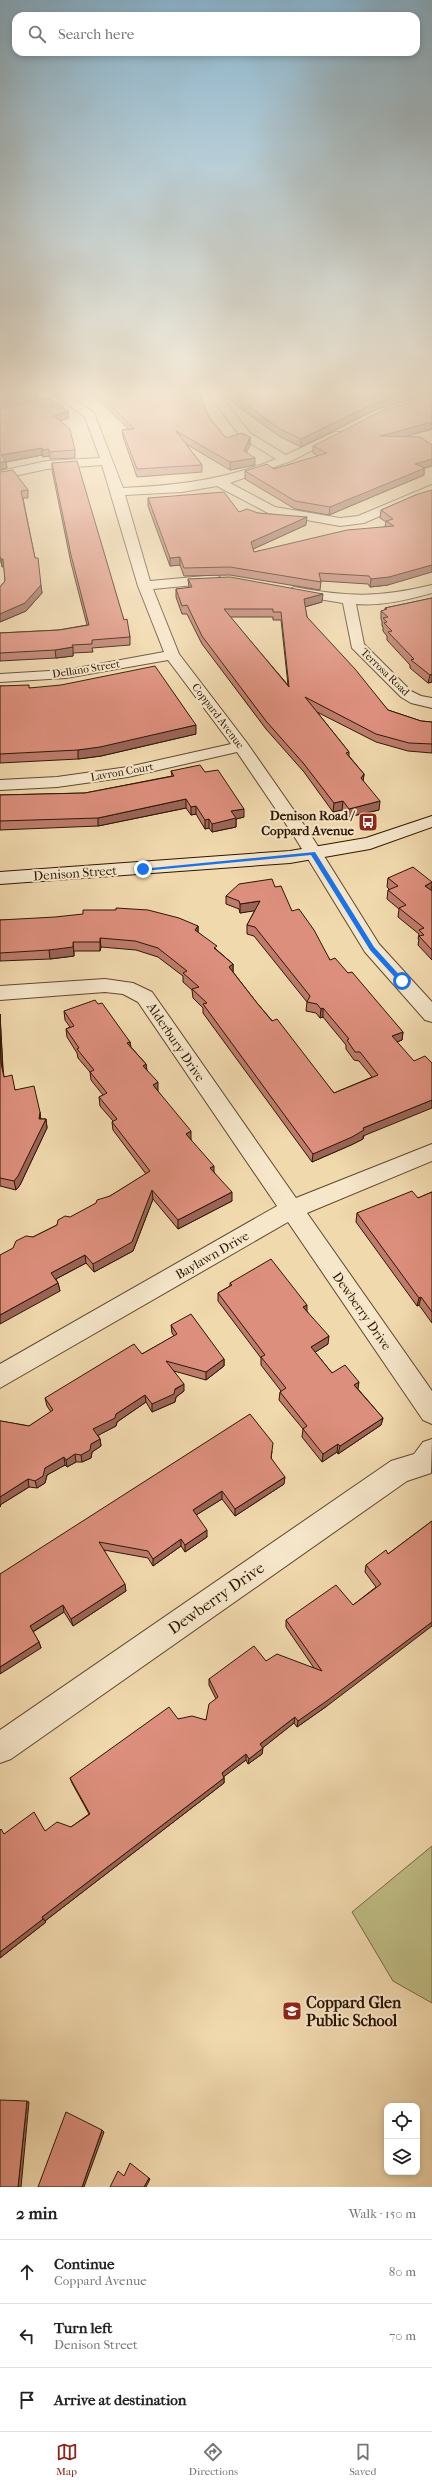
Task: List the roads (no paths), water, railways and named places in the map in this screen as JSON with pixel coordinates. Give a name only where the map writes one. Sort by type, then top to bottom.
[{"type":"street","name":"Coppard Avenue","points":[[119,496],[145,586],[172,655],[241,746],[313,854],[372,948],[432,1014]]},
{"type":"street","points":[[246,496],[272,510],[340,522],[360,520],[416,496]]},
{"type":"street","points":[[145,586],[209,579],[230,580]]},
{"type":"street","points":[[282,588],[349,601],[392,599],[432,590]]},
{"type":"street","name":"Terrosa Road","points":[[349,601],[357,644],[406,694],[416,700],[432,703]]},
{"type":"street","name":"Dellano Street","points":[[0,678],[66,674],[172,655]]},
{"type":"street","name":"Lavron Court","points":[[0,785],[57,782],[122,773],[241,746]]},
{"type":"street","name":"Denison Street","points":[[0,878],[177,867],[313,854],[370,843],[432,821]]},
{"type":"street","name":"Alderbury Drive","points":[[0,993],[101,985],[137,990],[145,997],[292,1209]]},
{"type":"street","name":"Baylawn Drive","points":[[0,1377],[292,1209],[432,1152]]},
{"type":"street","name":"Dewberry Drive","points":[[292,1209],[432,1412]]},
{"type":"street","name":"Dewberry Drive","points":[[0,1748],[400,1470],[422,1464],[432,1451]]},
{"type":"place","name":"Denison Road / Coppard Avenue","points":[[368,822]]},
{"type":"place","name":"Coppard Glen Public School","points":[[292,2011]]}]
